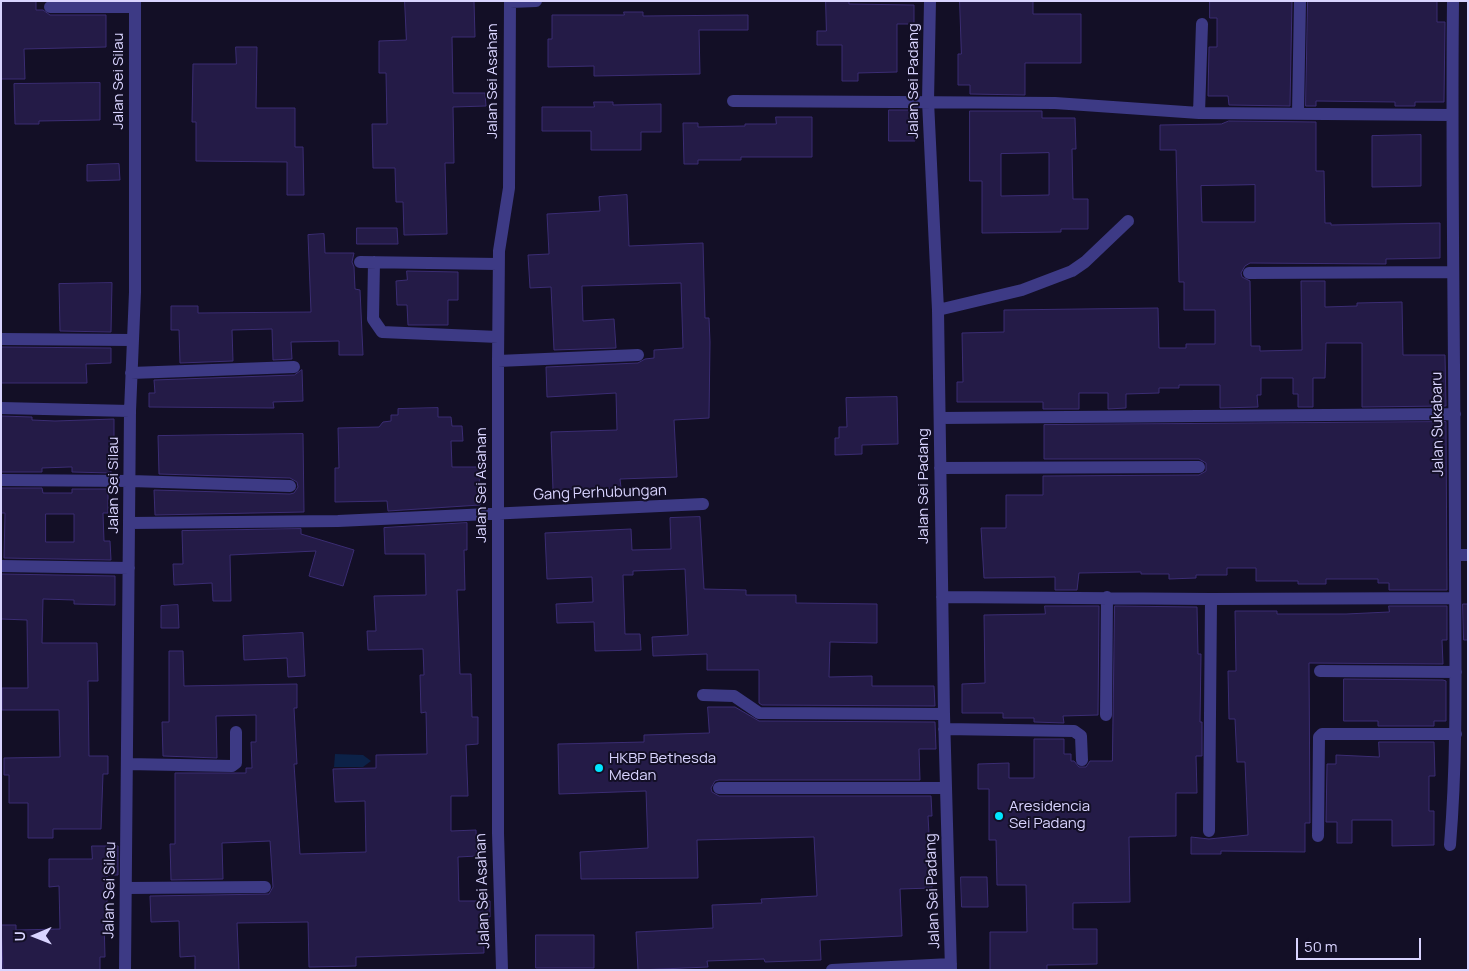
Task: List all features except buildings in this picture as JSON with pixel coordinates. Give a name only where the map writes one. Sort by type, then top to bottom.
[{"type":"street","points":[[510,2],[536,1]]},
{"type":"street","name":"Jalan Sei Padang","points":[[930,1],[928,101],[938,310],[944,729],[951,967]]},
{"type":"street","points":[[1298,114],[1300,1]]},
{"type":"street","name":"Jalan Sukabaru","points":[[1450,845],[1460,679],[1455,598],[1461,555],[1451,272],[1453,1]]},
{"type":"street","name":"Jalan Sei Asahan","points":[[502,970],[498,834],[498,264],[509,188],[510,2]]},
{"type":"street","points":[[50,7],[135,4]]},
{"type":"street","name":"Jalan Sei Silau","points":[[125,970],[131,481],[130,411],[132,340],[136,292],[135,4]]},
{"type":"street","points":[[1199,113],[1202,24]]},
{"type":"street","points":[[733,101],[1055,103],[1199,113],[1452,115]]},
{"type":"street","points":[[938,310],[1022,290],[1072,271],[1086,262],[1128,221]]},
{"type":"street","points":[[360,262],[498,264]]},
{"type":"street","points":[[374,262],[374,319],[382,332],[498,337]]},
{"type":"street","points":[[1249,273],[1451,272]]},
{"type":"street","points":[[1,339],[132,340]]},
{"type":"street","points":[[498,361],[638,355]]},
{"type":"street","points":[[131,373],[294,367]]},
{"type":"street","points":[[1,408],[130,411]]},
{"type":"street","points":[[940,418],[1455,414]]},
{"type":"street","points":[[940,468],[1198,467]]},
{"type":"street","points":[[1,480],[131,481],[290,486]]},
{"type":"street","name":"Gang Perhubungan","points":[[130,523],[338,521],[704,504]]},
{"type":"street","points":[[1,566],[129,568]]},
{"type":"street","points":[[942,596],[1210,599],[1455,598]]},
{"type":"street","points":[[1106,715],[1107,597]]},
{"type":"street","points":[[1209,831],[1210,599]]},
{"type":"street","points":[[1320,671],[1460,679]]},
{"type":"street","points":[[704,695],[734,696],[759,713],[944,714]]},
{"type":"street","points":[[944,729],[1074,731],[1081,736],[1082,760]]},
{"type":"street","points":[[127,764],[232,766],[236,763],[236,732]]},
{"type":"street","points":[[1318,836],[1319,737],[1322,734],[1456,734]]},
{"type":"street","points":[[719,788],[946,788]]},
{"type":"street","points":[[127,888],[265,888]]},
{"type":"street","points":[[832,970],[951,967]]},
{"type":"water","points":[[335,754],[363,755],[371,761],[363,767],[334,767]]},
{"type":"place","name":"HKBP Bethesda Medan","points":[[599,768]]},
{"type":"place","name":"Aresidencia Sei Padang","points":[[999,816]]}]
